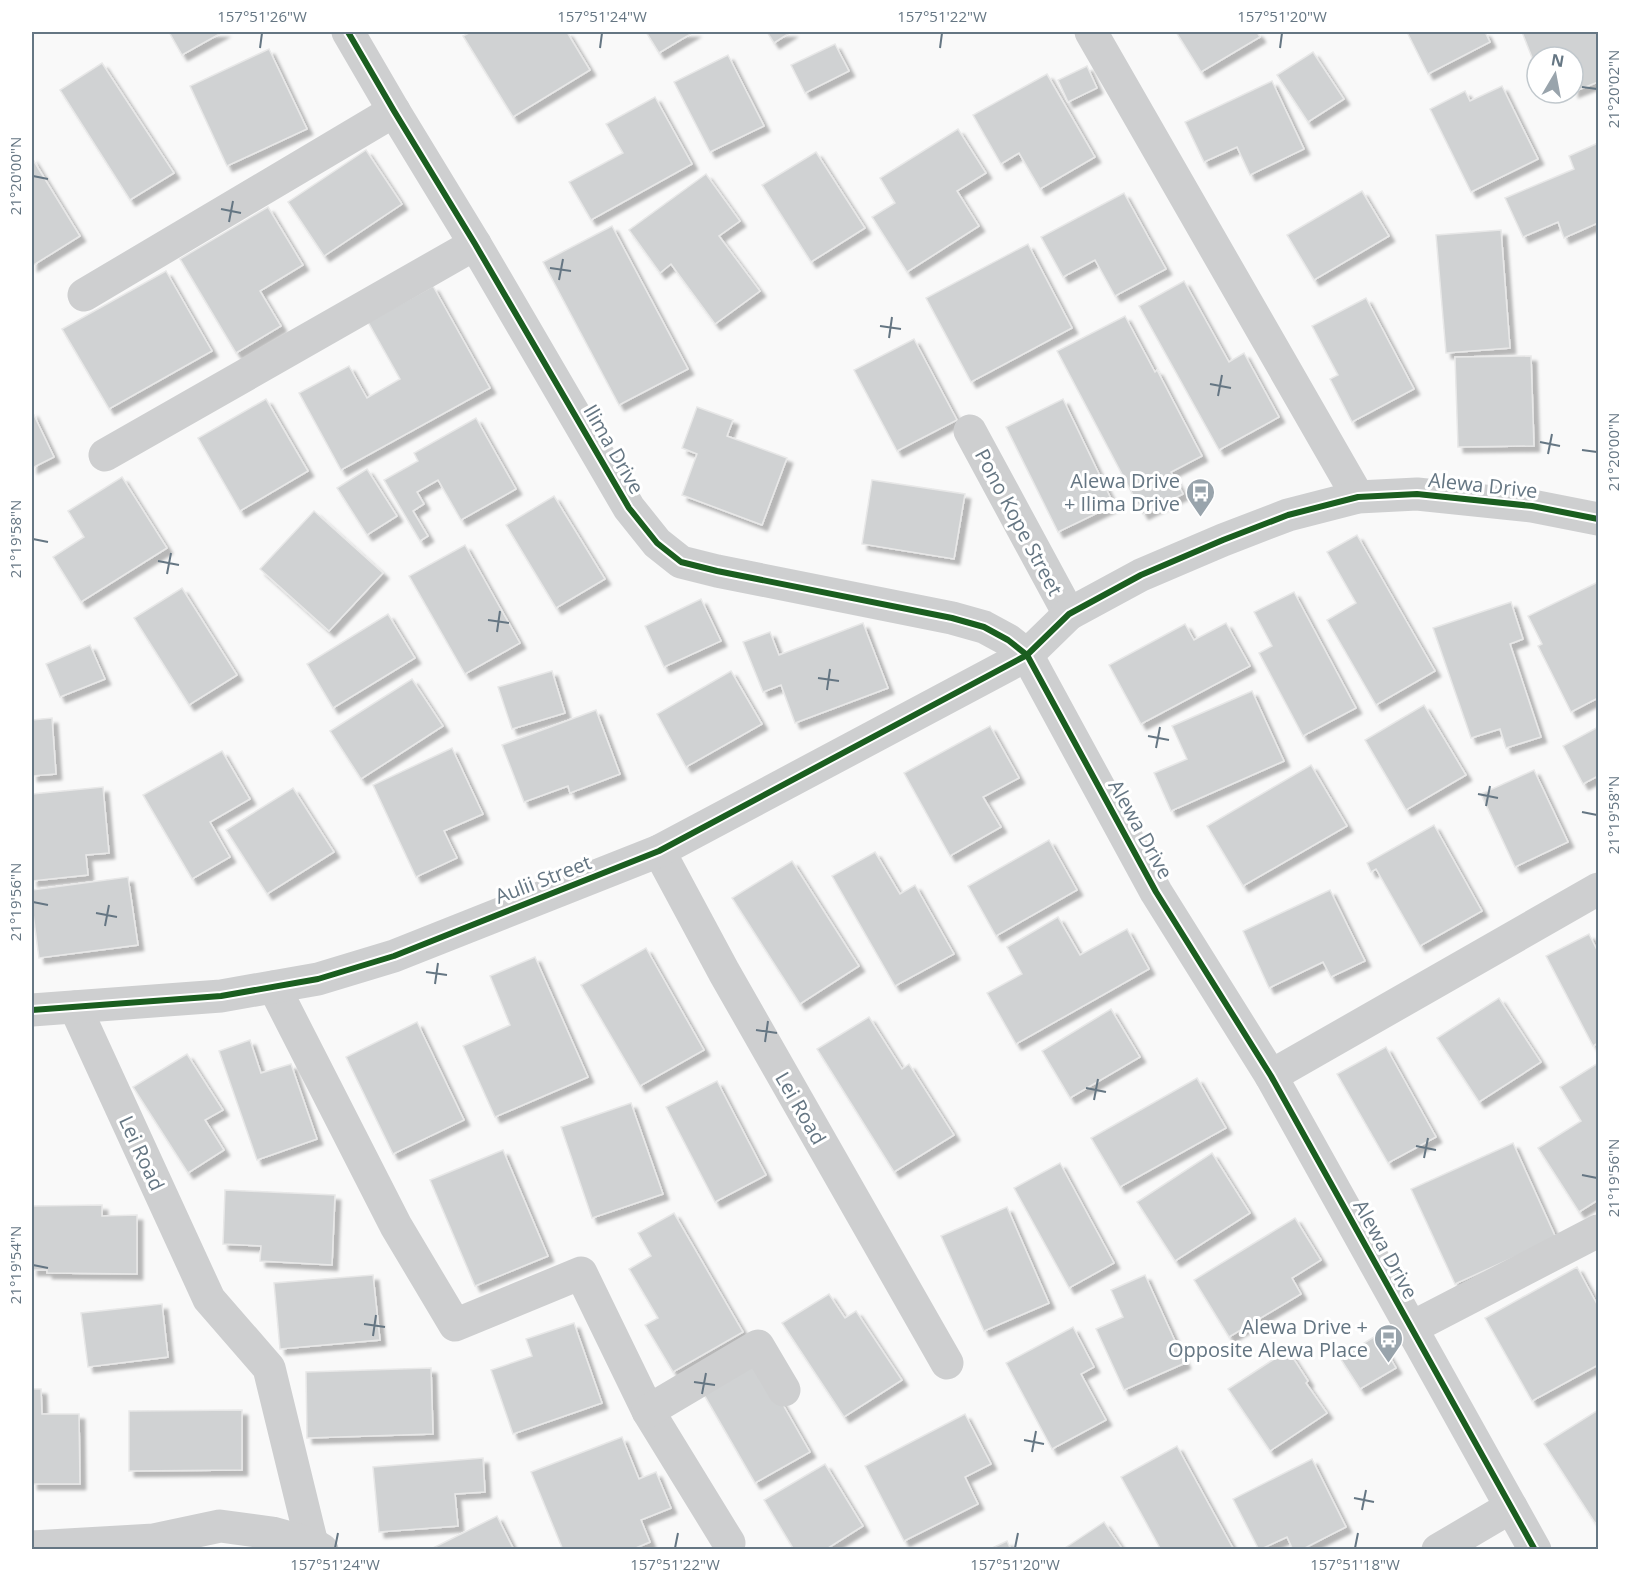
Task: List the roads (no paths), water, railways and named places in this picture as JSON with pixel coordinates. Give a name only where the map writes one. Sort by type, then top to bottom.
[{"type":"street","name":"Ilima Drive","points":[[348,32],[629,508],[657,543],[681,562],[984,627],[1008,640],[1028,655]]},
{"type":"street","points":[[1091,32],[1358,496]]},
{"type":"street","points":[[84,295],[394,111]]},
{"type":"street","points":[[105,455],[475,244]]},
{"type":"street","name":"Pono Kope Street","points":[[970,431],[1069,614]]},
{"type":"street","name":"Alewa Drive","points":[[1535,1550],[1271,1076],[1156,892],[1028,655],[1069,614],[1142,574],[1288,515],[1358,496],[1417,494],[1532,506],[1599,519]]},
{"type":"street","name":"Aulii Street","points":[[32,1010],[220,996],[318,979],[394,956],[659,851],[1028,655]]},
{"type":"street","name":"Lei Road","points":[[659,851],[729,982],[947,1363]]},
{"type":"street","points":[[1271,1076],[1599,889]]},
{"type":"street","points":[[274,987],[396,1226],[455,1325],[580,1273],[648,1411],[729,1542]]},
{"type":"street","name":"Lei Road","points":[[75,1006],[209,1299],[269,1368],[317,1547]]},
{"type":"street","points":[[1411,1328],[1599,1231]]},
{"type":"street","points":[[648,1411],[758,1346],[784,1390]]},
{"type":"street","points":[[1438,1550],[1511,1507]]},
{"type":"street","points":[[32,1547],[154,1540],[220,1526],[272,1533],[317,1547]]},
{"type":"place","name":"Alewa Drive + Ilima Drive","points":[[1201,518]]},
{"type":"place","name":"Alewa Drive + Opposite Alewa Place","points":[[1389,1364]]}]
